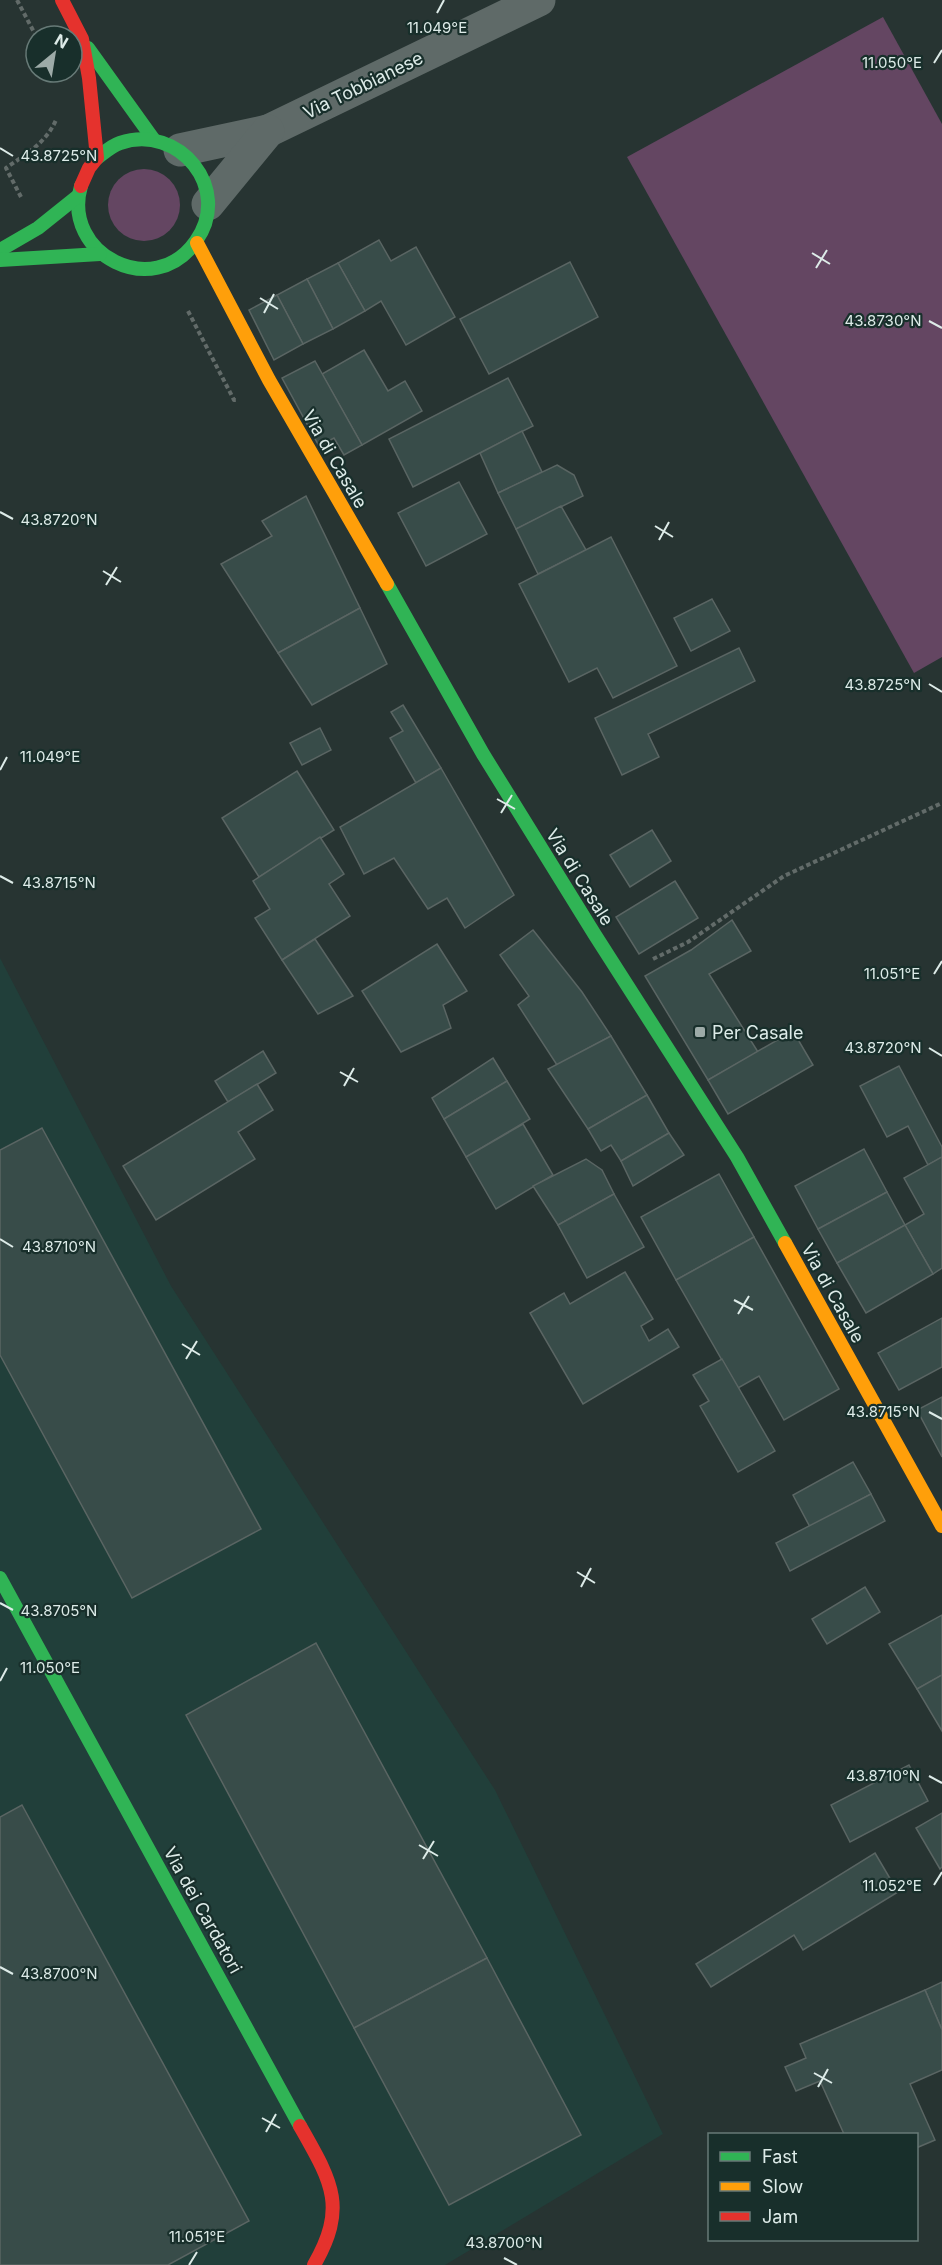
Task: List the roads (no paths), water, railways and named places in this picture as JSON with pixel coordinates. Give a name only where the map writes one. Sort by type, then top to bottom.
[{"type":"street","points":[[62,0],[74,24]]},
{"type":"street","name":"Via Tobbianese","points":[[167,145],[268,131],[539,0]]},
{"type":"street","points":[[84,41],[167,145],[197,168],[206,185],[208,204],[206,223],[197,243],[186,254],[172,263],[155,269],[138,270],[120,266],[100,254],[82,226],[78,213],[78,196],[83,179],[98,158],[119,144],[136,140],[167,145]]},
{"type":"street","points":[[84,50],[98,158]]},
{"type":"street","points":[[208,204],[268,131]]},
{"type":"street","points":[[0,250],[38,228],[78,196]]},
{"type":"street","name":"Via di Casale","points":[[197,243],[326,482],[483,754],[737,1157],[942,1526]]},
{"type":"street","points":[[0,260],[100,254]]},
{"type":"street","name":"Via dei Cardatori","points":[[0,1578],[319,2160],[332,2191],[334,2220],[326,2246],[314,2265]]},
{"type":"place","name":"Per Casale","points":[[700,1032]]}]
